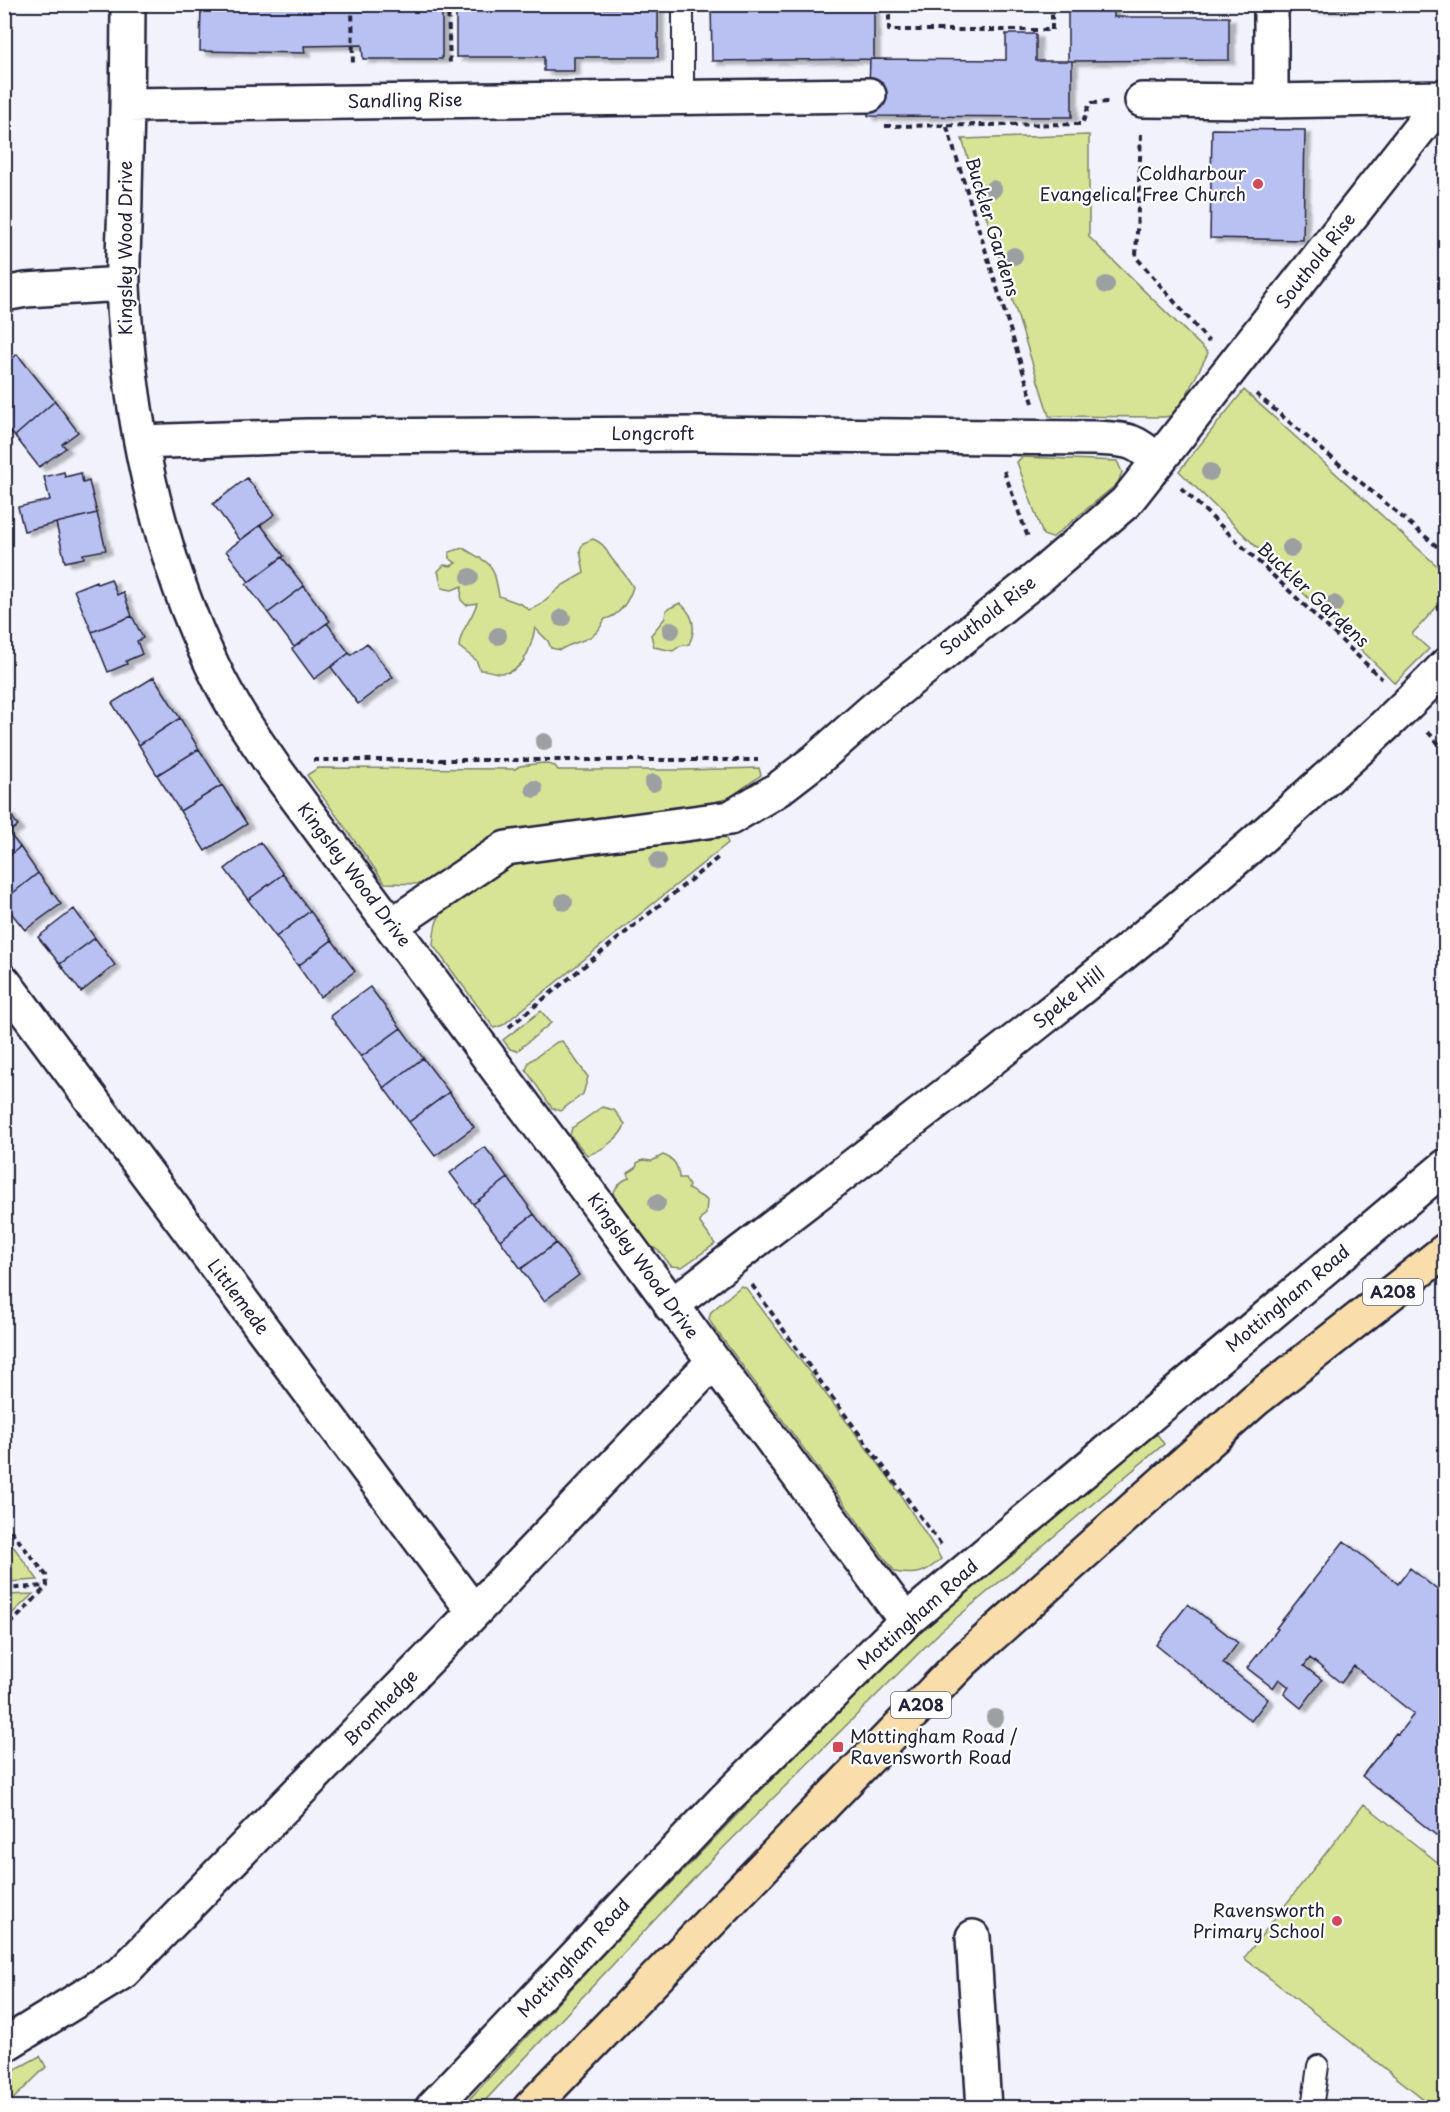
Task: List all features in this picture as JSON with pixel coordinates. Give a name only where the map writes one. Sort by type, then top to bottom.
[{"type":"main road","name":"A208","points":[[530,2108],[963,1661],[1255,1400],[1446,1250]]},
{"type":"street","name":"Kingsley Wood Drive","points":[[128,4],[128,105],[123,284],[127,350],[141,442],[178,585],[214,669],[241,718],[276,770],[906,1621]]},
{"type":"street","points":[[1271,5],[1271,101]]},
{"type":"street","name":"Sandling Rise","points":[[128,105],[869,95]]},
{"type":"street","name":"Southold Rise","points":[[1142,100],[1271,101],[1444,96]]},
{"type":"street","name":"Southold Rise","points":[[392,925],[506,848],[729,819],[777,790],[816,760],[874,708],[1041,575],[1126,502],[1444,96]]},
{"type":"street","points":[[4,294],[26,290],[123,284]]},
{"type":"street","name":"Longcroft","points":[[141,442],[306,436],[614,434],[1044,438],[1129,440],[1144,448],[1158,461]]},
{"type":"street","name":"Speke Hill","points":[[671,1306],[1047,1016],[1197,894],[1406,707],[1446,665]]},
{"type":"street","name":"Littlemede","points":[[4,982],[474,1612]]},
{"type":"street","name":"Mottingham Road","points":[[432,2108],[724,1800],[906,1621],[1446,1166]]},
{"type":"street","name":"Bromhedge","points":[[13,2032],[123,1972],[474,1612],[713,1362]]},
{"type":"street","points":[[973,1937],[984,2108]]},
{"type":"lane","points":[[682,97],[683,4]]},
{"type":"lane","points":[[1253,4],[1271,5]]},
{"type":"lane","points":[[1312,2108],[1318,2066]]},
{"type":"path","points":[[352,4],[353,69]]},
{"type":"path","points":[[448,4],[450,68]]},
{"type":"path","points":[[889,4],[889,30],[1052,30],[1052,4]]},
{"type":"path","points":[[877,126],[1082,124],[1090,103],[1142,100],[1136,257],[1212,346],[1230,372],[1446,554]]},
{"type":"path","name":"Buckler Gardens","points":[[947,127],[1044,438]]},
{"type":"path","points":[[992,438],[1041,575]]},
{"type":"path","name":"Buckler Gardens","points":[[1158,461],[1169,477],[1388,685],[1446,752]]},
{"type":"path","points":[[276,770],[311,760],[816,760]]},
{"type":"path","points":[[508,1028],[728,849]]},
{"type":"path","points":[[752,1284],[809,1366],[944,1549]]},
{"type":"path","points":[[4,1522],[46,1575],[47,1586],[4,1631]]},
{"type":"path","points":[[4,1589],[47,1586]]},
{"type":"green space","points":[[658,4],[658,8],[456,8],[456,5]]},
{"type":"green space","points":[[1089,135],[1089,237],[1208,353],[1176,415],[1164,417],[1049,416],[962,139]]},
{"type":"green space","points":[[1244,390],[1445,573],[1445,598],[1412,634],[1429,649],[1395,683],[1179,471]]},
{"type":"green space","points":[[1022,457],[1117,461],[1122,472],[1118,483],[1052,538],[1043,535],[1017,462]]},
{"type":"green space","points":[[593,539],[603,545],[633,587],[623,607],[615,615],[605,619],[593,635],[560,650],[551,648],[548,641],[535,628],[525,658],[515,669],[500,673],[480,670],[476,660],[459,647],[477,603],[466,605],[461,600],[462,586],[452,590],[442,588],[438,571],[444,565],[451,566],[456,563],[449,558],[449,552],[463,548],[486,562],[493,570],[499,596],[521,604],[529,610],[584,573],[580,550],[583,543]]},
{"type":"green space","points":[[680,603],[691,617],[693,632],[689,644],[673,651],[654,647],[651,635],[665,618],[666,610]]},
{"type":"green space","points":[[543,763],[555,766],[558,770],[759,768],[761,775],[729,798],[695,808],[497,834],[421,884],[385,883],[307,775],[318,768],[515,769],[520,766]]},
{"type":"green space","points":[[725,837],[728,843],[503,1025],[494,1028],[433,945],[437,920],[455,899],[484,878],[517,863],[644,847],[647,844],[661,842],[662,845]]},
{"type":"green space","points":[[541,1011],[551,1023],[517,1051],[510,1049],[503,1040]]},
{"type":"green space","points":[[562,1041],[588,1077],[583,1094],[560,1111],[552,1108],[526,1070],[529,1062],[557,1042]]},
{"type":"green space","points":[[602,1107],[614,1110],[625,1124],[620,1134],[610,1143],[587,1155],[570,1135],[572,1128]]},
{"type":"green space","points":[[663,1155],[675,1164],[679,1178],[685,1178],[688,1189],[707,1200],[706,1214],[701,1218],[700,1223],[715,1244],[682,1267],[671,1266],[657,1250],[645,1246],[613,1196],[619,1185],[629,1178],[628,1173],[636,1168],[637,1163],[643,1160],[652,1161]]},
{"type":"green space","points":[[741,1286],[746,1288],[892,1482],[941,1559],[930,1568],[909,1574],[895,1572],[713,1326],[709,1319],[711,1312]]},
{"type":"green space","points":[[1157,1434],[1164,1444],[942,1630],[710,1861],[479,2107],[461,2108],[593,1965],[890,1659],[1038,1525]]},
{"type":"green space","points":[[5,1535],[38,1580],[5,1582]]},
{"type":"green space","points":[[33,1594],[5,1620],[5,1595]]},
{"type":"green space","points":[[1364,1804],[1445,1868],[1445,2107],[1434,2107],[1244,1958]]},
{"type":"green space","points":[[40,2056],[46,2067],[5,2107],[5,2075]]},
{"type":"building","points":[[201,4],[337,4],[337,7],[442,6],[442,59],[363,59],[362,45],[304,46],[305,53],[200,51]]},
{"type":"building","points":[[391,4],[435,4],[391,7]]},
{"type":"building","points":[[711,4],[874,4],[874,59],[712,61]]},
{"type":"building","points":[[1068,4],[1114,4],[1114,17],[1229,17],[1229,60],[1068,61]]},
{"type":"building","points":[[1311,4],[1415,4],[1416,7],[1311,9]]},
{"type":"building","points":[[456,8],[658,8],[658,57],[574,57],[574,71],[544,71],[544,57],[456,57]]},
{"type":"building","points":[[1006,34],[1036,34],[1036,61],[1072,61],[1072,117],[868,116],[870,59],[1006,60]]},
{"type":"building","name":"Coldharbour Evangelical Free Church","points":[[1212,129],[1305,130],[1303,240],[1210,238]]},
{"type":"building","points":[[17,354],[55,401],[15,436],[4,426],[4,367]]},
{"type":"building","points":[[55,401],[78,432],[62,444],[66,448],[39,467],[15,436]]},
{"type":"building","points":[[64,472],[65,477],[81,473],[83,483],[89,481],[97,513],[24,531],[18,507],[50,500],[44,477]]},
{"type":"building","points":[[247,478],[275,514],[240,540],[213,504]]},
{"type":"building","points":[[97,513],[106,550],[83,554],[84,558],[65,562],[56,523]]},
{"type":"building","points":[[261,525],[284,556],[249,582],[226,551]]},
{"type":"building","points":[[282,557],[304,586],[268,613],[246,584]]},
{"type":"building","points":[[111,579],[117,595],[123,592],[132,616],[92,632],[74,590],[96,581],[97,584]]},
{"type":"building","points":[[304,586],[330,621],[294,647],[268,613]]},
{"type":"building","points":[[132,616],[143,638],[137,641],[142,654],[126,661],[127,664],[108,672],[92,632]]},
{"type":"building","points":[[327,623],[349,653],[314,679],[292,649]]},
{"type":"building","points":[[367,643],[393,677],[358,704],[331,667]]},
{"type":"building","points":[[154,677],[180,718],[139,745],[112,703]]},
{"type":"building","points":[[180,718],[199,749],[157,775],[139,745]]},
{"type":"building","points":[[199,749],[222,785],[180,811],[157,775]]},
{"type":"building","points":[[222,785],[247,824],[205,851],[180,811]]},
{"type":"building","points":[[8,811],[18,826],[8,832],[20,847],[4,860],[4,814]]},
{"type":"building","points":[[260,842],[283,874],[248,900],[225,869]]},
{"type":"building","points":[[20,847],[38,873],[4,900],[4,860]]},
{"type":"building","points":[[38,873],[61,904],[25,930],[4,904],[4,900]]},
{"type":"building","points":[[283,874],[310,911],[276,937],[248,900]]},
{"type":"building","points":[[74,909],[95,938],[60,964],[38,937]]},
{"type":"building","points":[[310,911],[332,940],[298,966],[276,937]]},
{"type":"building","points":[[95,938],[115,965],[81,992],[60,964]]},
{"type":"building","points":[[332,940],[355,971],[320,997],[298,966]]},
{"type":"building","points":[[370,987],[401,1028],[361,1057],[330,1016]]},
{"type":"building","points":[[401,1028],[423,1058],[384,1088],[361,1057]]},
{"type":"building","points":[[423,1058],[449,1092],[409,1122],[384,1088]]},
{"type":"building","points":[[449,1092],[474,1127],[435,1156],[409,1122]]},
{"type":"building","points":[[485,1147],[508,1178],[473,1204],[450,1173]]},
{"type":"building","points":[[508,1178],[534,1214],[500,1240],[473,1204]]},
{"type":"building","points":[[534,1214],[556,1243],[521,1269],[500,1240]]},
{"type":"building","points":[[556,1243],[579,1275],[544,1301],[521,1269]]},
{"type":"building","points":[[1344,1541],[1398,1584],[1410,1568],[1446,1597],[1446,1606],[1437,1616],[1446,1622],[1446,1843],[1362,1776],[1414,1714],[1354,1666],[1341,1683],[1310,1658],[1304,1666],[1322,1680],[1301,1708],[1284,1694],[1289,1687],[1279,1679],[1273,1688],[1247,1668]]},
{"type":"building","points":[[1188,1604],[1238,1643],[1223,1663],[1268,1699],[1251,1721],[1156,1645]]},
{"type":"place","name":"Coldharbour Evangelical Free Church","points":[[1258,184]]},
{"type":"place","name":"Mottingham Road / Ravensworth Road","points":[[838,1747]]},
{"type":"place","name":"Ravensworth Primary School","points":[[1337,1921]]}]
